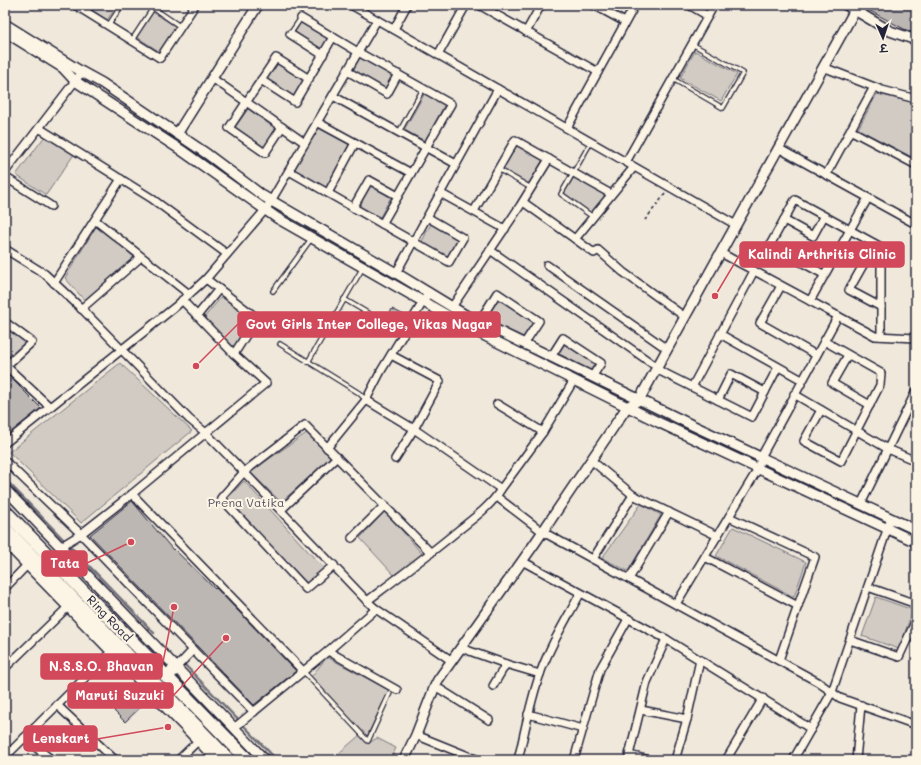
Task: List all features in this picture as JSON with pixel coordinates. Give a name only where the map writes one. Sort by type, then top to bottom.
[{"type":"highway","name":"Ring Road","points":[[5,511],[248,760]]},
{"type":"highway","name":"Ring Road","points":[[5,528],[31,562],[229,760]]},
{"type":"highway","points":[[167,676],[178,666]]},
{"type":"street","points":[[75,5],[160,58],[195,5]]},
{"type":"street","points":[[177,134],[258,5]]},
{"type":"street","points":[[351,5],[736,225]]},
{"type":"street","points":[[394,29],[407,5]]},
{"type":"street","points":[[438,55],[466,5]]},
{"type":"street","points":[[479,5],[598,72]]},
{"type":"street","points":[[526,32],[541,5]]},
{"type":"street","points":[[594,5],[625,22]]},
{"type":"street","points":[[567,128],[635,5]]},
{"type":"street","points":[[689,5],[708,16]]},
{"type":"street","points":[[626,162],[714,5]]},
{"type":"street","points":[[846,5],[890,31],[916,40]]},
{"type":"street","points":[[404,760],[416,735],[435,686],[543,532],[627,407],[639,400],[855,10]]},
{"type":"street","points":[[301,18],[450,104],[382,224]]},
{"type":"street","points":[[5,444],[206,279],[271,201],[377,20]]},
{"type":"street","points":[[5,24],[102,83],[271,201],[479,322],[639,400],[916,530]]},
{"type":"street","points":[[5,32],[63,68],[75,80],[181,150],[265,210],[363,268],[471,329],[627,407],[916,542]]},
{"type":"street","points":[[290,34],[323,55]]},
{"type":"street","points":[[260,80],[296,102],[333,37]]},
{"type":"street","points":[[282,127],[265,153],[229,128],[276,58],[309,79]]},
{"type":"street","points":[[823,67],[874,87],[916,99]]},
{"type":"street","points":[[347,71],[387,94],[398,74]]},
{"type":"street","points":[[5,172],[82,72]]},
{"type":"street","points":[[212,78],[305,143]]},
{"type":"street","points":[[826,174],[874,87]]},
{"type":"street","points":[[396,273],[498,88]]},
{"type":"street","points":[[333,96],[456,164]]},
{"type":"street","points":[[317,122],[412,173]]},
{"type":"street","points":[[39,128],[151,198],[227,254]]},
{"type":"street","points":[[850,130],[916,166]]},
{"type":"street","points":[[474,211],[515,140],[611,194]]},
{"type":"street","points":[[328,193],[355,143]]},
{"type":"street","points":[[778,148],[912,222],[916,222]]},
{"type":"street","points":[[452,307],[523,202],[549,159]]},
{"type":"street","points":[[575,239],[634,167]]},
{"type":"street","points":[[289,171],[449,262],[463,238],[427,217]]},
{"type":"street","points":[[5,177],[51,206]]},
{"type":"street","points":[[54,283],[121,179]]},
{"type":"street","points":[[353,208],[369,180],[398,196]]},
{"type":"street","points":[[440,193],[505,229]]},
{"type":"street","points":[[810,301],[868,198]]},
{"type":"street","points":[[825,275],[770,244],[795,200],[881,247],[880,336]]},
{"type":"street","points":[[523,202],[594,253],[598,250],[623,272],[685,317]]},
{"type":"street","points":[[784,220],[813,236],[824,216]]},
{"type":"street","points":[[95,220],[189,294]]},
{"type":"street","points":[[312,238],[318,228]]},
{"type":"street","points":[[875,244],[848,290],[881,307]]},
{"type":"street","points":[[5,249],[45,274],[81,309],[189,419],[206,433],[367,601],[376,609],[452,661]]},
{"type":"street","points":[[490,250],[657,368],[752,416],[778,367]]},
{"type":"street","points":[[720,253],[875,336],[916,338]]},
{"type":"street","points":[[81,309],[141,257]]},
{"type":"street","points":[[363,268],[369,257]]},
{"type":"street","points":[[547,265],[667,349]]},
{"type":"street","points":[[692,387],[754,271]]},
{"type":"street","points":[[206,279],[257,318],[234,354]]},
{"type":"street","points":[[781,286],[760,323],[816,355]]},
{"type":"street","points":[[197,316],[219,289]]},
{"type":"street","points":[[327,448],[366,400],[403,334],[429,292]]},
{"type":"street","points":[[479,322],[497,293],[539,321],[524,344]]},
{"type":"street","points":[[61,546],[81,534],[132,494],[266,383],[234,354],[182,300]]},
{"type":"street","points":[[676,604],[758,469],[761,457],[794,394],[838,316]]},
{"type":"street","points":[[5,322],[32,342],[5,365],[50,407]]},
{"type":"street","points":[[720,334],[802,380]]},
{"type":"street","points":[[551,357],[563,338],[601,363],[592,377]]},
{"type":"street","points":[[820,410],[804,441],[841,461],[880,385],[881,373],[824,341]]},
{"type":"street","points":[[391,355],[440,381],[396,459]]},
{"type":"street","points":[[848,355],[832,383],[870,405]]},
{"type":"street","points":[[718,400],[732,374],[765,392]]},
{"type":"street","points":[[367,601],[431,553],[497,497],[501,489],[543,432],[574,380]]},
{"type":"street","points":[[861,504],[916,391]]},
{"type":"street","points":[[794,394],[888,449],[916,461]]},
{"type":"street","points":[[366,400],[414,429],[501,489]]},
{"type":"street","points":[[497,404],[543,432]]},
{"type":"street","points":[[334,565],[306,588],[221,498],[244,472],[305,426],[431,553]]},
{"type":"street","points":[[281,510],[337,458]]},
{"type":"street","points":[[591,460],[634,495],[718,536]]},
{"type":"street","points":[[5,461],[81,534],[191,653],[254,712]]},
{"type":"street","points":[[5,489],[178,666],[265,760]]},
{"type":"street","points":[[132,494],[303,671]]},
{"type":"street","points":[[592,559],[634,495]]},
{"type":"street","points":[[497,497],[543,532],[779,660],[818,682],[840,698],[916,725]]},
{"type":"street","points":[[352,538],[385,505]]},
{"type":"street","points":[[629,579],[669,512]]},
{"type":"street","points":[[729,517],[815,557],[779,660]]},
{"type":"street","points":[[793,760],[832,692],[891,518]]},
{"type":"street","points":[[5,542],[31,562],[68,607],[217,760]]},
{"type":"street","points":[[705,556],[798,606]]},
{"type":"street","points":[[5,588],[31,562]]},
{"type":"street","points":[[522,562],[666,639],[811,729]]},
{"type":"street","points":[[868,587],[916,604]]},
{"type":"street","points":[[518,760],[528,714],[540,674],[551,648],[580,594]]},
{"type":"street","points":[[5,668],[68,607]]},
{"type":"street","points":[[235,726],[328,651],[376,609]]},
{"type":"street","points":[[574,760],[600,668],[628,618]]},
{"type":"street","points":[[850,640],[899,656],[916,620]]},
{"type":"street","points":[[650,760],[629,755],[647,682],[666,639]]},
{"type":"street","points":[[461,648],[540,674]]},
{"type":"street","points":[[328,651],[397,690]]},
{"type":"street","points":[[5,758],[111,652]]},
{"type":"street","points":[[178,666],[191,653]]},
{"type":"street","points":[[675,760],[687,719],[700,660]]},
{"type":"street","points":[[493,686],[506,664]]},
{"type":"street","points":[[435,686],[489,720]]},
{"type":"street","points":[[726,760],[762,698]]},
{"type":"street","points":[[58,705],[115,760]]},
{"type":"street","points":[[856,760],[861,705]]},
{"type":"street","points":[[640,710],[687,719]]},
{"type":"street","points":[[528,714],[583,729]]},
{"type":"street","points":[[416,735],[478,760]]},
{"type":"street","points":[[24,738],[52,760]]},
{"type":"street","points":[[178,760],[198,741]]},
{"type":"lane","points":[[87,12],[92,5]]},
{"type":"lane","points":[[108,26],[122,5]]},
{"type":"lane","points":[[132,40],[153,8],[181,27]]},
{"type":"lane","points":[[290,34],[301,18]]},
{"type":"lane","points":[[672,79],[723,108],[743,73],[692,44]]},
{"type":"lane","points":[[399,132],[423,89]]},
{"type":"lane","points":[[591,142],[561,194],[593,217]]},
{"type":"lane","points":[[498,170],[531,188]]},
{"type":"lane","points":[[273,291],[312,238]]},
{"type":"lane","points":[[308,362],[363,268]]},
{"type":"lane","points":[[344,299],[403,334]]},
{"type":"lane","points":[[280,344],[358,393],[366,400]]},
{"type":"lane","points":[[303,671],[368,741],[390,693]]},
{"type":"path","points":[[645,220],[670,188]]},
{"type":"green space","points":[[96,5],[118,5],[107,20],[92,10]]},
{"type":"green space","points":[[153,12],[176,27],[160,52],[137,37]]},
{"type":"green space","points":[[302,21],[329,37],[322,50],[294,34]]},
{"type":"green space","points":[[695,51],[737,74],[721,101],[680,78]]},
{"type":"green space","points":[[360,57],[393,75],[385,89],[352,72]]},
{"type":"green space","points":[[277,61],[305,79],[293,97],[265,80]]},
{"type":"green space","points":[[425,93],[445,104],[425,141],[404,130]]},
{"type":"green space","points":[[877,94],[916,103],[916,159],[858,129]]},
{"type":"green space","points":[[248,109],[277,130],[264,149],[234,129]]},
{"type":"green space","points":[[318,127],[350,144],[326,188],[294,170]]},
{"type":"green space","points":[[45,136],[75,153],[46,195],[16,175]]},
{"type":"green space","points":[[516,145],[543,160],[530,184],[502,169]]},
{"type":"green space","points":[[575,176],[606,195],[592,214],[564,193]]},
{"type":"green space","points":[[370,185],[391,197],[380,217],[359,206]]},
{"type":"green space","points":[[431,224],[458,239],[448,258],[421,243]]},
{"type":"green space","points":[[97,225],[136,259],[86,302],[65,278]]},
{"type":"green space","points":[[222,296],[253,320],[235,349],[203,319]]},
{"type":"green space","points":[[498,298],[534,321],[523,337],[486,319]]},
{"type":"green space","points":[[5,326],[28,342],[10,358],[5,354]]},
{"type":"green space","points":[[564,344],[595,364],[590,370],[558,353]]},
{"type":"green space","points":[[120,363],[192,431],[81,523],[9,452]]},
{"type":"green space","points":[[308,432],[331,458],[281,502],[250,472]]},
{"type":"green space","name":"Prena Vatika","points":[[244,481],[325,570],[308,584],[226,500]]},
{"type":"green space","points":[[641,504],[661,515],[628,571],[602,558]]},
{"type":"green space","points":[[385,511],[423,555],[394,575],[360,538]]},
{"type":"green space","points":[[733,527],[806,562],[794,597],[716,556]]},
{"type":"green space","points":[[876,597],[913,610],[899,649],[862,636]]},
{"type":"green space","points":[[327,657],[389,690],[367,736],[311,677]]},
{"type":"green space","points":[[360,735],[366,742],[369,743],[377,738],[396,748],[390,760],[331,760]]},
{"type":"building","points":[[859,5],[916,5],[916,34],[904,29]]},
{"type":"building","points":[[392,309],[408,317],[402,327],[387,319]]},
{"type":"building","points":[[5,372],[41,408],[5,437]]},
{"type":"building","points":[[132,501],[173,550],[174,549],[215,589],[216,588],[296,671],[254,705],[90,535]]},
{"type":"building","points":[[135,691],[146,702],[125,722],[114,711]]},
{"type":"waterway","points":[[5,479],[154,633]]},
{"type":"waterway","points":[[184,664],[277,760]]},
{"type":"place","name":"Kalindi Arthritis Clinic","points":[[715,296]]},
{"type":"place","name":"Govt Girls Inter College, Vikas Nagar","points":[[196,366]]},
{"type":"place","name":"Tata","points":[[131,542]]},
{"type":"place","name":"N.S.S.O. Bhavan","points":[[174,607]]},
{"type":"place","name":"Maruti Suzuki","points":[[226,638]]},
{"type":"place","name":"Lenskart","points":[[168,727]]}]
